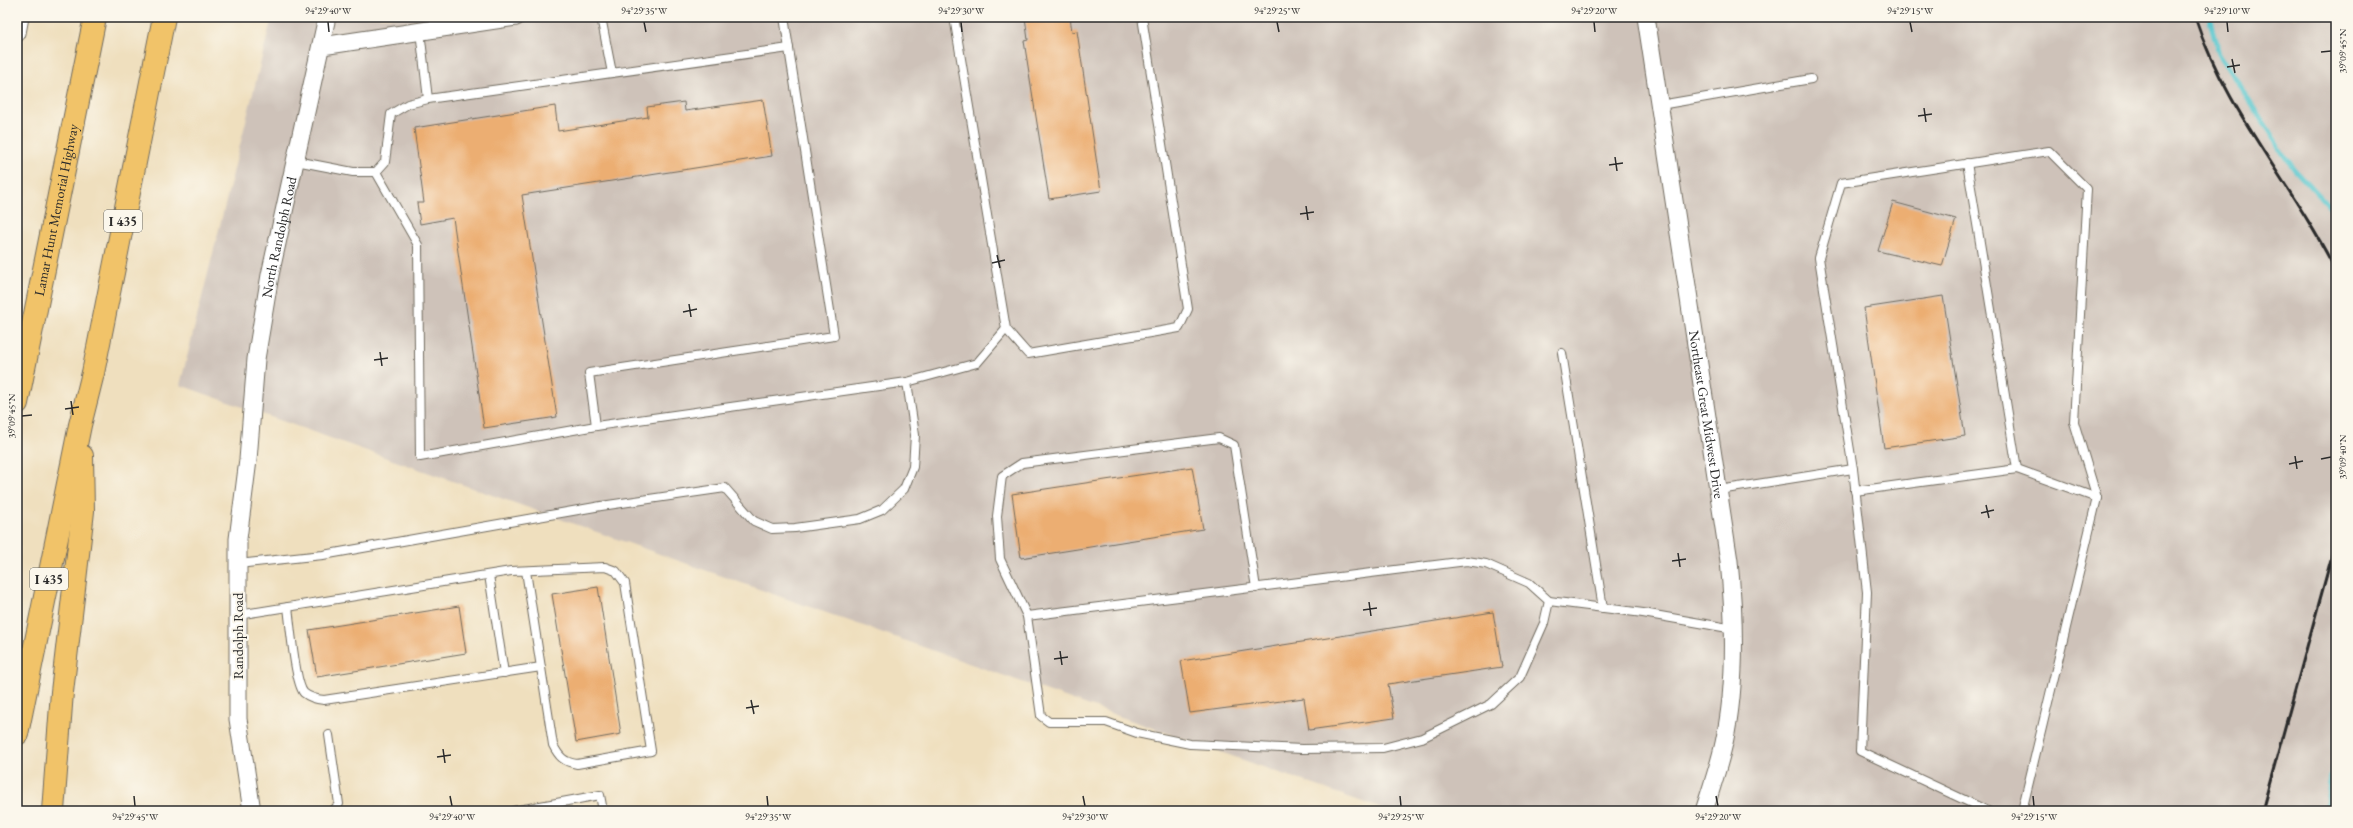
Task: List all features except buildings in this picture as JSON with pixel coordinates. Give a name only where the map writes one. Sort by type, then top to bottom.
[{"type":"highway","name":"Lamar Hunt Memorial Highway","points":[[17,403],[95,17]]},
{"type":"highway","name":"I 435","points":[[17,734],[80,425],[93,373],[164,17]]},
{"type":"highway","points":[[53,811],[63,685],[83,511],[80,425]]},
{"type":"street","points":[[17,33],[20,17]]},
{"type":"street","name":"North Randolph Road","points":[[248,460],[257,352],[270,275],[322,46],[327,17]]},
{"type":"street","points":[[322,46],[516,17]]},
{"type":"street","name":"Northeast Great Midwest Drive","points":[[1646,17],[1719,490],[1729,561],[1734,629],[1730,703],[1724,744],[1704,811]]},
{"type":"street","name":"Randolph Road","points":[[248,460],[238,539],[238,719],[252,811]]},
{"type":"lane","points":[[601,17],[612,73]]},
{"type":"lane","points":[[596,426],[588,373],[834,336],[784,17]]},
{"type":"lane","points":[[954,17],[1006,330],[1028,354],[1179,328],[1188,308],[1142,17]]},
{"type":"lane","points":[[420,32],[428,99]]},
{"type":"lane","points":[[296,162],[353,172],[376,172],[385,162],[391,114],[408,104],[428,99],[789,48]]},
{"type":"lane","points":[[1660,105],[1811,79]]},
{"type":"lane","points":[[1988,811],[1860,752],[1867,592],[1853,469],[1819,258],[1841,183],[2049,151],[2087,189],[2074,422],[2097,498],[2022,811]]},
{"type":"lane","points":[[1967,164],[2017,469]]},
{"type":"lane","points":[[376,172],[418,246],[420,457],[596,426],[907,382],[977,363],[1006,330]]},
{"type":"lane","points":[[1562,353],[1603,608]]},
{"type":"lane","points":[[238,564],[323,555],[601,506],[725,488],[754,521],[772,529],[794,528],[860,519],[882,510],[904,489],[913,467],[915,435],[907,382]]},
{"type":"lane","points":[[1256,588],[1234,445],[1219,438],[1022,463],[1002,476],[998,516],[1000,559],[1027,616],[1041,716],[1049,722],[1106,722],[1164,740],[1190,744],[1302,749],[1383,748],[1422,738],[1491,704],[1520,677],[1544,623],[1549,601]]},
{"type":"lane","points":[[1719,490],[1853,469]]},
{"type":"lane","points":[[1855,491],[2017,469],[2097,498]]},
{"type":"lane","points":[[1027,616],[1467,561],[1486,564],[1523,580],[1549,601],[1734,629]]},
{"type":"lane","points":[[238,615],[489,575],[526,571],[605,567],[616,571],[625,583],[651,751],[577,764],[568,762],[558,756],[553,745],[526,571]]},
{"type":"lane","points":[[489,575],[504,673]]},
{"type":"lane","points":[[288,607],[298,678],[303,691],[312,698],[324,700],[541,667]]},
{"type":"lane","points":[[329,735],[339,804],[333,811]]},
{"type":"lane","points":[[514,811],[600,795],[603,811]]},
{"type":"shaded area","points":[[272,17],[2336,17],[2336,811],[1388,811],[180,385]]},
{"type":"waterway","points":[[2209,17],[2219,54],[2287,160],[2336,214]]},
{"type":"waterway","points":[[2326,811],[2336,741]]},
{"type":"railway","points":[[2195,17],[2208,51],[2241,116],[2300,208],[2336,271]]},
{"type":"railway","points":[[2262,811],[2336,541]]}]
